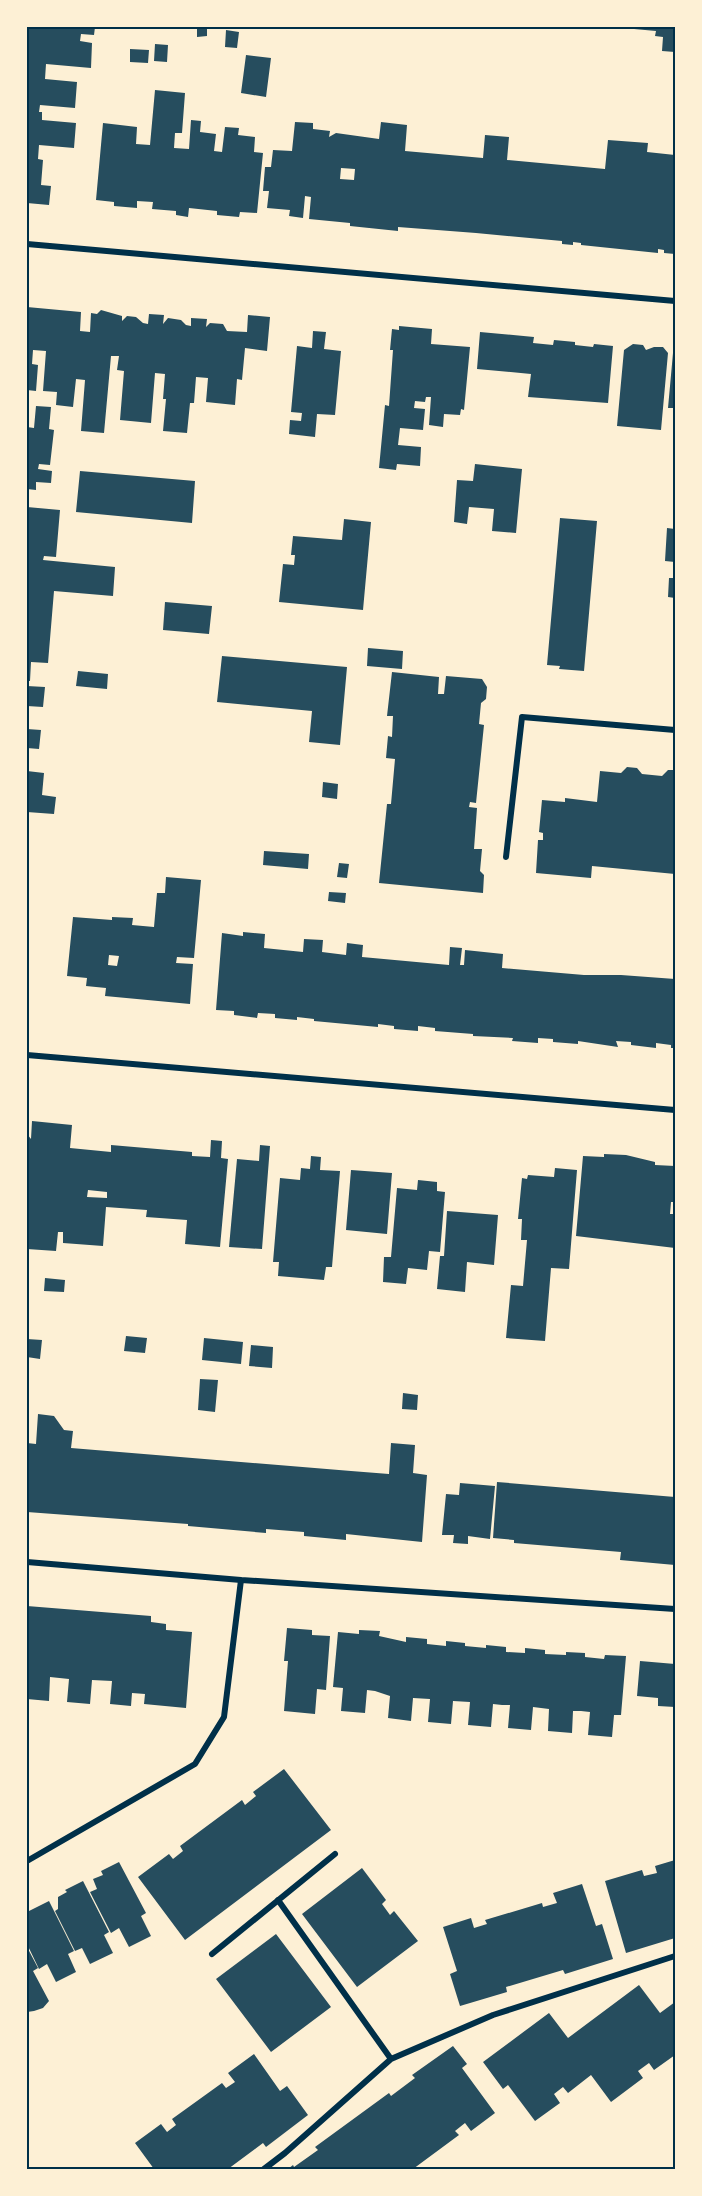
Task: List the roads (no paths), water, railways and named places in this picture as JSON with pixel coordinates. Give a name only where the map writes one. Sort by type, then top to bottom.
[{"type":"street","points":[[27,244],[675,301]]},
{"type":"street","points":[[506,857],[522,717],[675,730]]},
{"type":"street","points":[[27,1055],[675,1110]]},
{"type":"street","points":[[27,1562],[241,1580],[675,1609]]},
{"type":"street","points":[[27,1861],[195,1764],[224,1717],[241,1580]]},
{"type":"street","points":[[212,1954],[335,1854]]},
{"type":"street","points":[[279,1900],[391,2059]]},
{"type":"street","points":[[264,2169],[391,2059],[494,2015],[675,1956]]}]
